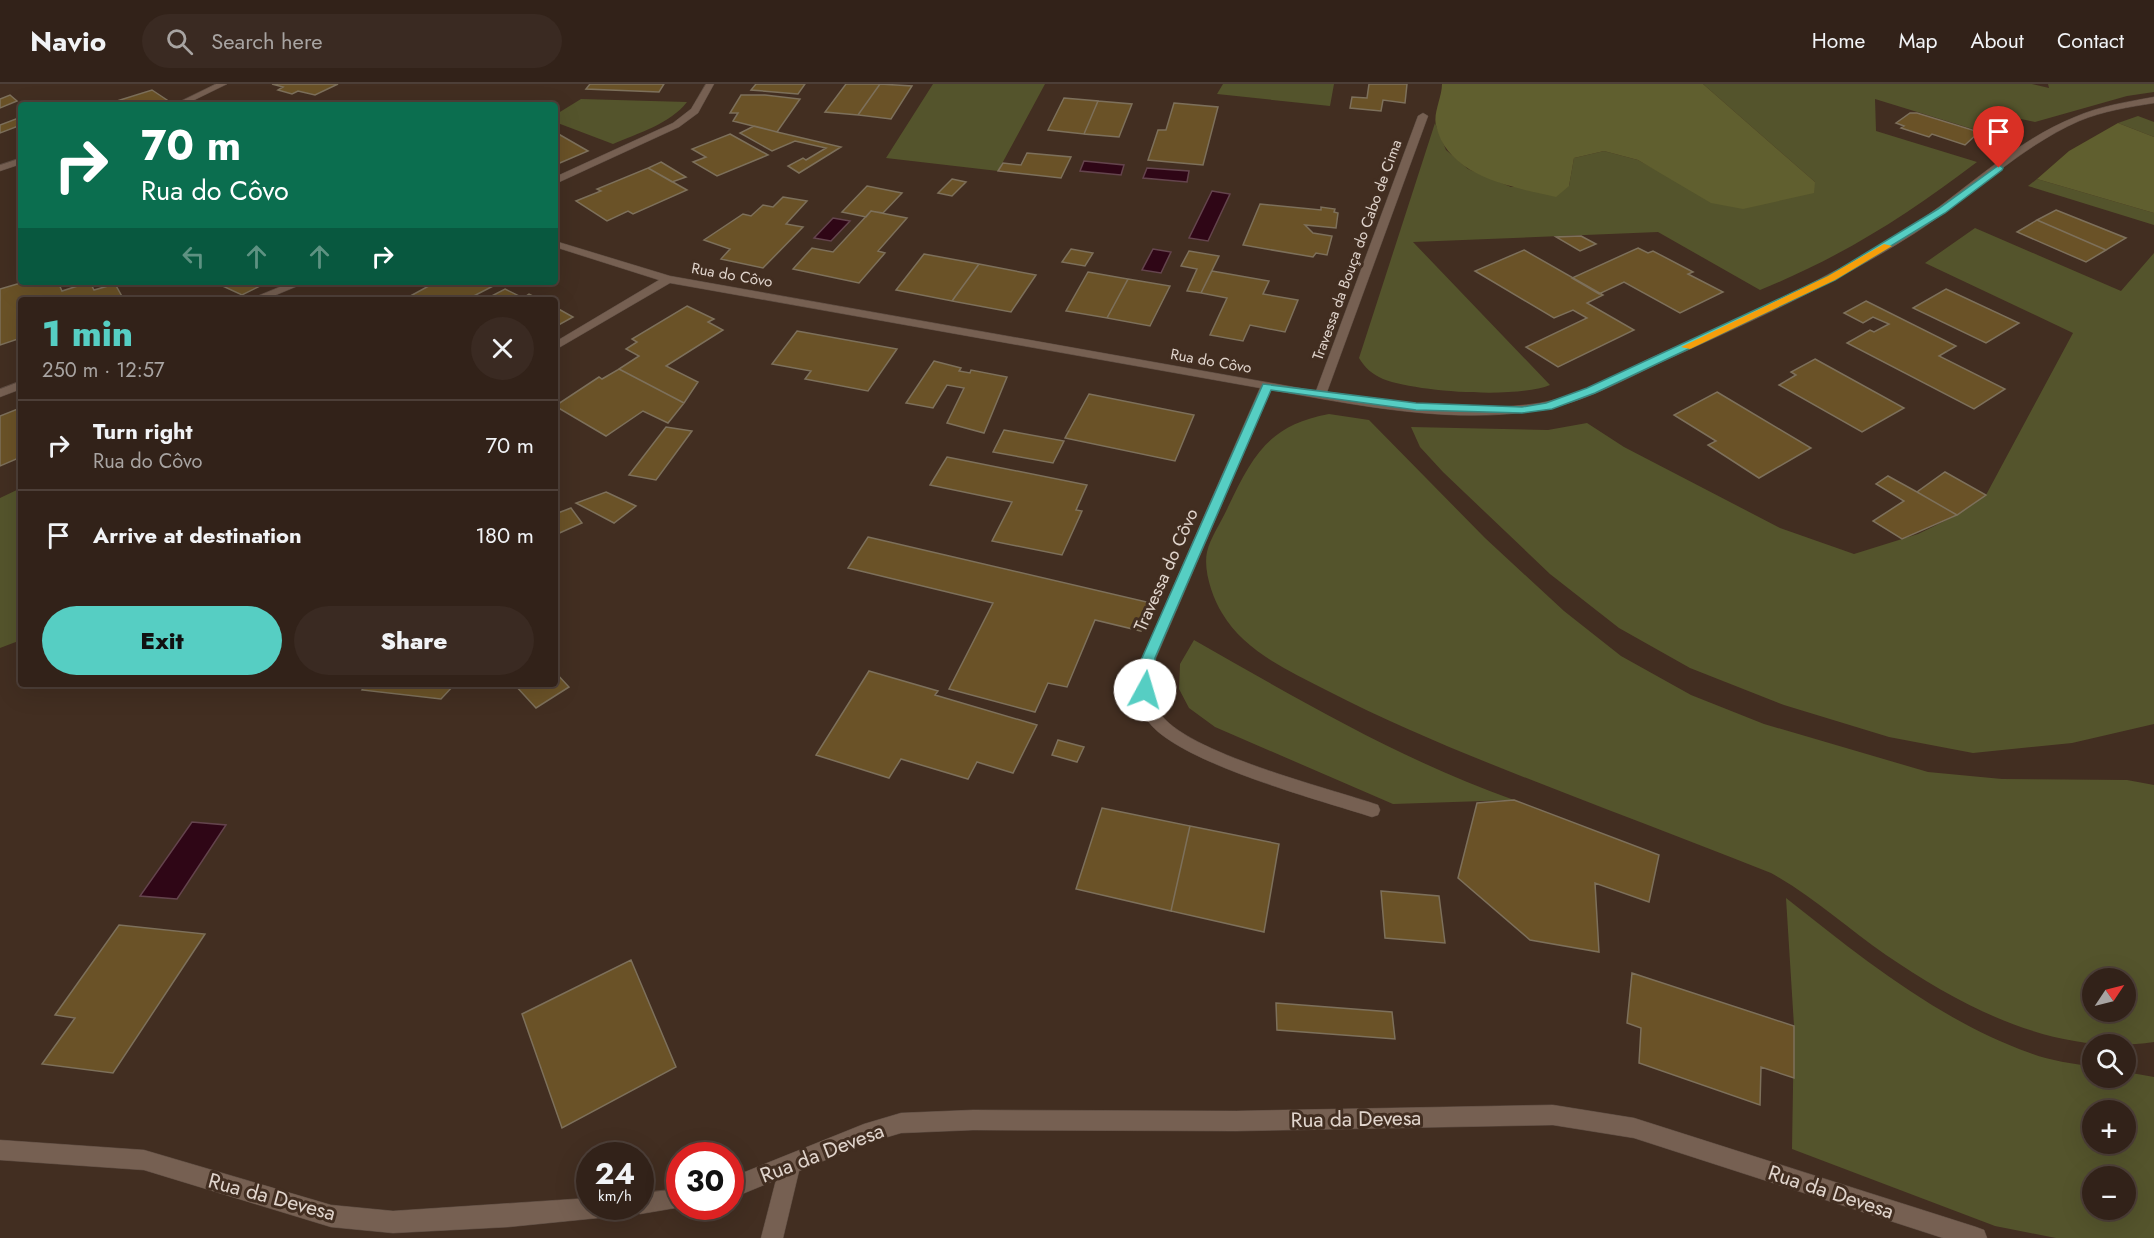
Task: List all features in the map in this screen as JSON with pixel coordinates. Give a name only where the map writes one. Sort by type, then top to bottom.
[{"type":"street","points":[[184,102],[223,84]]},
{"type":"street","points":[[558,180],[676,125],[695,111],[710,84]]},
{"type":"street","name":"Rua do Côvo","points":[[558,245],[668,279],[1267,386],[1320,395],[1416,406],[1522,410],[1571,399],[1831,278],[1942,211],[2034,143],[2068,123],[2121,106],[2154,100]]},
{"type":"street","name":"Travessa da Bouça do Cabo de Cima","points":[[1320,395],[1423,116]]},
{"type":"street","points":[[0,168],[18,161]]},
{"type":"street","points":[[558,345],[668,279]]},
{"type":"street","points":[[262,297],[294,285]]},
{"type":"street","name":"Travessa do Côvo","points":[[1267,386],[1149,658],[1145,690],[1152,715],[1174,736],[1214,758],[1372,810]]},
{"type":"street","points":[[0,393],[18,387]]},
{"type":"street","name":"Rua da Devesa","points":[[744,1184],[790,1167],[864,1134],[901,1123],[972,1120],[1236,1121],[1552,1115],[1634,1128],[1976,1238]]},
{"type":"street","name":"Rua da Devesa","points":[[0,1150],[144,1160],[331,1216],[393,1222],[576,1210]]},
{"type":"street","points":[[772,1238],[790,1167]]},
{"type":"shaded area","points":[[933,84],[1045,84],[998,171],[886,158]]},
{"type":"shaded area","points":[[1223,84],[1334,84],[1330,106],[1217,94]]},
{"type":"shaded area","points":[[1442,84],[1703,84],[1815,182],[1814,193],[1743,209],[1711,203],[1638,160],[1604,151],[1574,158],[1569,186],[1556,197],[1502,184],[1467,168],[1453,157],[1443,143],[1435,120]]},
{"type":"shaded area","points":[[1703,84],[2032,84],[2049,88],[2048,84],[2154,84],[2154,92],[2127,96],[2035,122],[2021,119],[1992,135],[1875,99],[1876,131],[1977,162],[1873,234],[1819,263],[1760,290],[1658,232],[1413,242],[1550,385],[1514,392],[1442,390],[1399,384],[1383,379],[1364,365],[1359,358],[1435,123],[1446,150],[1468,169],[1511,187],[1569,186],[1574,158],[1604,151],[1638,160],[1669,177],[1815,182]]},
{"type":"shaded area","points":[[581,99],[687,102],[663,122],[613,144],[558,123],[558,113]]},
{"type":"shaded area","points":[[2138,116],[2154,122],[2154,137],[2118,123]]},
{"type":"shaded area","points":[[2118,123],[2154,137],[2154,213],[2037,179],[2069,151]]},
{"type":"shaded area","points":[[1084,161],[1124,165],[1121,175],[1080,171]]},
{"type":"shaded area","points":[[1147,168],[1189,171],[1187,182],[1143,178]]},
{"type":"shaded area","points":[[2037,179],[2154,213],[2154,225],[2028,186]]},
{"type":"shaded area","points":[[1212,191],[1230,194],[1208,241],[1189,238]]},
{"type":"shaded area","points":[[833,218],[850,221],[831,241],[814,238]]},
{"type":"shaded area","points":[[1975,228],[2121,291],[2154,253],[2154,724],[2072,743],[1973,753],[1889,737],[1784,705],[1690,668],[1619,628],[1550,574],[1443,472],[1420,447],[1411,427],[1548,430],[1587,423],[1624,447],[1780,528],[1854,554],[1918,534],[1957,515],[1986,495],[2073,333],[1925,263]]},
{"type":"shaded area","points":[[1153,249],[1171,252],[1161,273],[1142,270]]},
{"type":"shaded area","points":[[1329,414],[1369,420],[1485,538],[1564,611],[1621,656],[1691,695],[1764,724],[1928,772],[2002,779],[2127,780],[2154,785],[2154,1042],[2136,1044],[2136,1034],[2082,1034],[2082,1042],[2048,1035],[1980,1010],[1916,975],[1872,945],[1830,912],[1771,873],[1430,739],[1360,707],[1268,659],[1242,638],[1222,613],[1212,592],[1206,559],[1213,535],[1246,472],[1265,445],[1291,426]]},
{"type":"shaded area","points":[[18,489],[18,641],[0,648],[0,498]]},
{"type":"shaded area","points":[[1194,640],[1311,706],[1391,747],[1472,784],[1514,800],[1393,804],[1215,727],[1189,708],[1179,689],[1180,664]]},
{"type":"shaded area","points":[[192,822],[226,825],[177,899],[140,896]]},
{"type":"shaded area","points":[[1786,898],[1872,965],[1932,1005],[1996,1039],[2030,1053],[2082,1065],[2082,1088],[2136,1088],[2136,1074],[2154,1077],[2154,1238],[2056,1238],[1995,1226],[1792,1149],[1794,1026]]},
{"type":"building","points":[[272,84],[338,84],[315,95],[298,91],[292,94],[278,90],[283,87]]},
{"type":"building","points":[[590,84],[664,84],[659,92],[586,89]]},
{"type":"building","points":[[756,84],[805,84],[798,94],[751,90]]},
{"type":"building","points":[[846,84],[880,84],[858,115],[825,112]]},
{"type":"building","points":[[880,84],[912,86],[891,119],[858,115]]},
{"type":"building","points":[[1369,84],[1407,84],[1405,103],[1383,100],[1381,111],[1350,108],[1352,97],[1367,98]]},
{"type":"building","points":[[152,90],[170,102],[114,102]]},
{"type":"building","points":[[10,95],[17,101],[0,108],[0,99]]},
{"type":"building","points":[[741,95],[800,99],[777,132],[733,121],[738,113],[730,113]]},
{"type":"building","points":[[1064,98],[1098,101],[1084,134],[1048,130]]},
{"type":"building","points":[[1098,101],[1132,104],[1119,137],[1084,134]]},
{"type":"building","points":[[1174,103],[1218,107],[1203,165],[1148,160],[1158,130],[1166,130]]},
{"type":"building","points":[[1910,113],[1917,113],[1979,132],[1965,145],[1932,134],[1929,137],[1901,128],[1904,126],[1896,123]]},
{"type":"building","points":[[18,118],[18,126],[0,133],[0,125]]},
{"type":"building","points":[[754,126],[841,147],[799,173],[788,166],[803,158],[806,160],[826,148],[795,141],[772,151],[740,133]]},
{"type":"building","points":[[558,134],[588,151],[558,164]]},
{"type":"building","points":[[730,134],[768,155],[717,176],[693,162],[706,157],[692,149]]},
{"type":"building","points":[[1027,153],[1071,157],[1061,178],[998,171],[1003,163],[1021,165]]},
{"type":"building","points":[[661,162],[686,177],[672,182],[648,168]]},
{"type":"building","points":[[648,168],[687,190],[633,214],[628,211],[607,221],[576,201],[601,191],[597,189]]},
{"type":"building","points":[[952,179],[966,182],[952,196],[938,193]]},
{"type":"building","points":[[867,186],[902,193],[883,213],[871,211],[866,217],[842,212]]},
{"type":"building","points":[[783,197],[807,201],[786,224],[803,227],[763,268],[721,259],[730,249],[704,240],[743,214],[751,216],[763,205],[773,207]]},
{"type":"building","points":[[1260,204],[1321,210],[1321,207],[1335,209],[1334,212],[1338,213],[1336,228],[1305,225],[1313,233],[1332,236],[1327,255],[1316,253],[1313,257],[1243,245]]},
{"type":"building","points":[[2056,210],[2126,238],[2106,250],[2037,220]]},
{"type":"building","points":[[871,211],[907,218],[878,251],[885,253],[859,283],[793,269],[812,248],[833,252]]},
{"type":"building","points":[[2037,220],[2106,250],[2086,262],[2017,232]]},
{"type":"building","points":[[1581,236],[1596,244],[1580,251],[1556,237]]},
{"type":"building","points":[[1638,248],[1648,253],[1653,251],[1693,272],[1688,274],[1723,292],[1680,313],[1624,282],[1599,294],[1572,278]]},
{"type":"building","points":[[1071,249],[1093,253],[1085,266],[1062,262]]},
{"type":"building","points":[[1524,250],[1603,295],[1587,303],[1634,330],[1558,367],[1526,347],[1587,318],[1573,310],[1554,318],[1475,271]]},
{"type":"building","points":[[1189,251],[1219,256],[1201,293],[1187,291],[1197,269],[1181,266]]},
{"type":"building","points":[[924,254],[979,264],[952,301],[896,290]]},
{"type":"building","points":[[979,264],[1036,275],[1011,312],[952,301]]},
{"type":"building","points":[[1212,271],[1269,281],[1263,294],[1298,300],[1285,332],[1250,325],[1243,341],[1210,335],[1227,298],[1201,293]]},
{"type":"building","points":[[1088,272],[1128,279],[1107,318],[1066,311]]},
{"type":"building","points":[[1128,279],[1170,286],[1150,326],[1107,318]]},
{"type":"building","points":[[18,284],[59,285],[62,291],[81,285],[92,285],[94,290],[116,285],[122,297],[18,297],[18,339],[0,345],[0,289]]},
{"type":"building","points":[[220,285],[262,285],[242,295]]},
{"type":"building","points":[[430,285],[495,285],[472,297],[408,297]]},
{"type":"building","points":[[505,289],[521,297],[490,297]]},
{"type":"building","points":[[1946,289],[2019,323],[1986,343],[1913,308]]},
{"type":"building","points":[[1866,301],[1956,346],[1939,356],[2005,389],[1974,409],[1847,343],[1870,330],[1874,332],[1889,324],[1873,317],[1863,323],[1844,313]]},
{"type":"building","points":[[687,306],[714,319],[708,322],[723,330],[666,366],[698,382],[684,403],[619,369],[639,356],[626,349],[637,342],[632,339]]},
{"type":"building","points":[[558,309],[573,317],[558,325]]},
{"type":"building","points":[[797,331],[897,349],[868,391],[805,379],[811,371],[772,364]]},
{"type":"building","points":[[1815,359],[1904,408],[1862,432],[1779,385],[1796,375],[1791,372]]},
{"type":"building","points":[[934,361],[961,368],[959,371],[970,373],[971,370],[1007,377],[984,433],[947,423],[964,388],[947,385],[933,408],[906,403]]},
{"type":"building","points":[[619,369],[684,403],[668,423],[643,411],[606,436],[558,408],[558,404],[599,377],[602,379]]},
{"type":"building","points":[[1717,392],[1811,448],[1759,478],[1708,445],[1716,441],[1674,415]]},
{"type":"building","points":[[1089,394],[1194,415],[1175,461],[1065,438]]},
{"type":"building","points":[[18,409],[18,458],[0,466],[0,416]]},
{"type":"building","points":[[666,427],[692,431],[656,480],[629,475]]},
{"type":"building","points":[[1004,430],[1064,441],[1053,463],[993,452]]},
{"type":"building","points":[[947,457],[1087,485],[1076,510],[1082,511],[1062,555],[992,541],[1012,502],[930,485]]},
{"type":"building","points":[[1945,472],[1986,495],[1957,515],[1917,492]]},
{"type":"building","points":[[1888,476],[1957,515],[1902,539],[1873,521],[1904,501],[1876,484]]},
{"type":"building","points":[[606,492],[636,506],[614,523],[576,503]]},
{"type":"building","points":[[571,508],[582,523],[558,534],[558,513]]},
{"type":"building","points":[[868,537],[1151,603],[1141,631],[1095,620],[1067,687],[1048,683],[1035,712],[949,689],[993,603],[848,568]]},
{"type":"building","points":[[869,671],[938,691],[935,695],[1037,725],[1013,773],[977,762],[968,779],[901,759],[889,778],[816,755]]},
{"type":"building","points":[[558,675],[569,687],[536,708],[517,687],[558,687]]},
{"type":"building","points":[[364,687],[452,687],[441,699],[362,690]]},
{"type":"building","points":[[1058,740],[1084,747],[1077,762],[1052,755]]},
{"type":"building","points":[[1514,800],[1659,855],[1649,902],[1595,883],[1599,952],[1530,940],[1458,878],[1477,803]]},
{"type":"building","points":[[1102,808],[1190,826],[1171,911],[1076,889]]},
{"type":"building","points":[[1190,826],[1279,844],[1264,932],[1171,911]]},
{"type":"building","points":[[1381,891],[1439,896],[1445,943],[1385,938]]},
{"type":"building","points":[[119,925],[205,934],[113,1073],[42,1064],[75,1018],[55,1015]]},
{"type":"building","points":[[631,960],[676,1067],[562,1128],[522,1014]]},
{"type":"building","points":[[1632,973],[1794,1026],[1794,1078],[1761,1067],[1760,1105],[1639,1063],[1641,1028],[1627,1023]]},
{"type":"building","points":[[1276,1003],[1392,1012],[1395,1039],[1277,1030]]},
{"type":"slow traffic","points":[[1687,347],[1831,278],[1887,246]]},
{"type":"route","points":[[1145,690],[1149,658],[1267,386],[1320,395],[1416,406],[1482,410],[1522,410],[1548,406],[1591,390],[1831,278],[1942,211],[1999,168]]}]
